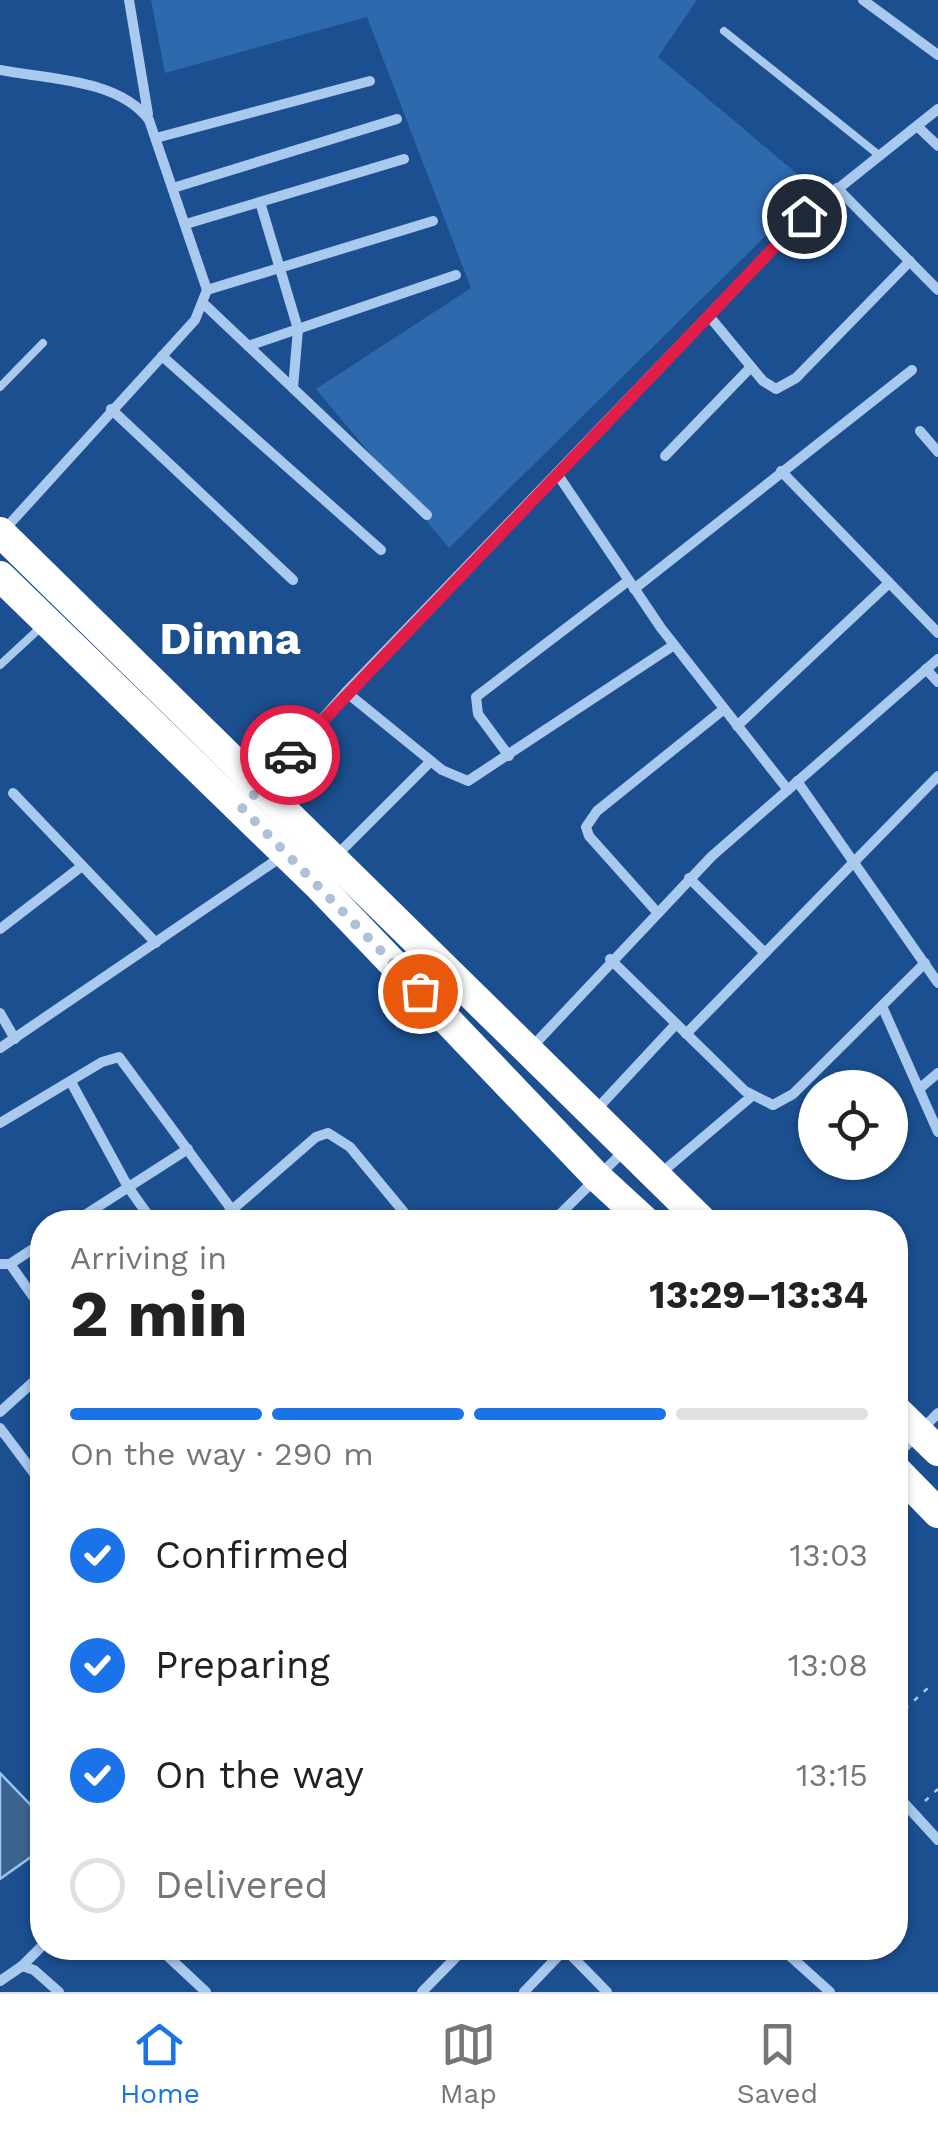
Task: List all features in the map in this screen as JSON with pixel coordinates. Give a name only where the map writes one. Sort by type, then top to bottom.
[{"type":"highway","points":[[1,533],[250,799],[286,854],[633,1210]]},
{"type":"highway","points":[[0,576],[250,799],[333,859],[690,1210]]},
{"type":"highway","points":[[908,1417],[932,1432]]},
{"type":"highway","points":[[908,1482],[938,1513]]},
{"type":"street","points":[[1,533],[205,305],[207,290],[149,120],[130,0]]},
{"type":"street","points":[[863,0],[938,56]]},
{"type":"street","points":[[0,70],[104,90],[138,105],[149,120]]},
{"type":"street","points":[[156,138],[370,81]]},
{"type":"street","points":[[250,799],[346,692],[709,316],[837,188],[938,109]]},
{"type":"street","points":[[173,188],[398,119]]},
{"type":"street","points":[[917,126],[938,146]]},
{"type":"street","points":[[186,224],[404,160]]},
{"type":"street","points":[[837,188],[938,290]]},
{"type":"street","points":[[260,202],[298,329],[293,388]]},
{"type":"street","points":[[207,290],[433,221]]},
{"type":"street","points":[[709,316],[751,367],[776,389],[786,386],[910,262]]},
{"type":"street","points":[[248,346],[456,274]]},
{"type":"street","points":[[205,305],[427,515]]},
{"type":"street","points":[[162,356],[380,550]]},
{"type":"street","points":[[665,456],[751,367]]},
{"type":"street","points":[[509,756],[474,706],[476,697],[631,585],[912,370]]},
{"type":"street","points":[[111,409],[293,580]]},
{"type":"street","points":[[920,432],[938,452]]},
{"type":"street","points":[[781,471],[938,634]]},
{"type":"street","points":[[558,475],[674,645],[788,790]]},
{"type":"street","points":[[737,726],[889,583]]},
{"type":"street","points":[[346,692],[431,761],[468,781],[674,645]]},
{"type":"street","points":[[528,1051],[610,959],[690,878],[938,658]]},
{"type":"street","points":[[926,669],[938,682]]},
{"type":"street","points":[[656,911],[589,836],[586,827],[598,811],[724,709]]},
{"type":"street","points":[[333,859],[431,761]]},
{"type":"street","points":[[686,1034],[938,776]]},
{"type":"street","points":[[798,781],[938,983]]},
{"type":"street","points":[[12,792],[156,943]]},
{"type":"street","points":[[0,1048],[286,854]]},
{"type":"street","points":[[0,929],[82,866]]},
{"type":"street","points":[[690,878],[764,953]]},
{"type":"street","points":[[610,959],[752,1096],[773,1105],[785,1102],[926,962]]},
{"type":"street","points":[[882,1006],[938,1132]]},
{"type":"street","points":[[0,1013],[16,1040]]},
{"type":"street","points":[[592,1114],[676,1024]]},
{"type":"street","points":[[0,1123],[102,1062],[118,1057],[232,1210],[316,1137],[328,1133],[350,1147],[402,1210]]},
{"type":"street","points":[[919,1088],[938,1074]]},
{"type":"street","points":[[71,1082],[144,1210]]},
{"type":"street","points":[[656,1177],[752,1096]]},
{"type":"street","points":[[93,1210],[188,1148]]},
{"type":"street","points":[[564,1210],[626,1148]]},
{"type":"street","points":[[30,1250],[5,1264],[30,1294]]},
{"type":"street","points":[[0,1412],[30,1385]]},
{"type":"street","points":[[0,1428],[30,1468]]},
{"type":"street","points":[[908,1448],[932,1432]]},
{"type":"street","points":[[908,1806],[938,1840]]},
{"type":"street","points":[[0,1981],[30,1958]]},
{"type":"street","points":[[173,1960],[206,1992]]},
{"type":"street","points":[[422,1992],[453,1960]]},
{"type":"street","points":[[524,1992],[553,1960]]},
{"type":"street","points":[[576,1960],[607,1992]]},
{"type":"street","points":[[794,1960],[830,1992]]},
{"type":"street","points":[[22,1966],[34,1970],[59,1992]]},
{"type":"lane","points":[[724,32],[880,156]]},
{"type":"lane","points":[[0,386],[44,342]]},
{"type":"lane","points":[[0,665],[46,621]]},
{"type":"path","points":[[908,1706],[928,1687]]},
{"type":"path","points":[[914,1813],[938,1789]]},
{"type":"shaded area","points":[[151,0],[697,0],[658,57],[814,188],[449,548],[316,389],[471,288],[367,17],[165,73]]},
{"type":"shaded area","points":[[0,1773],[30,1804],[30,1858],[0,1879]]},
{"type":"way so far","points":[[290,755],[242,808],[420,991]]},
{"type":"district","name":"Dimna","points":[[230,638]]},
{"type":"route","points":[[290,755],[804,216]]}]
